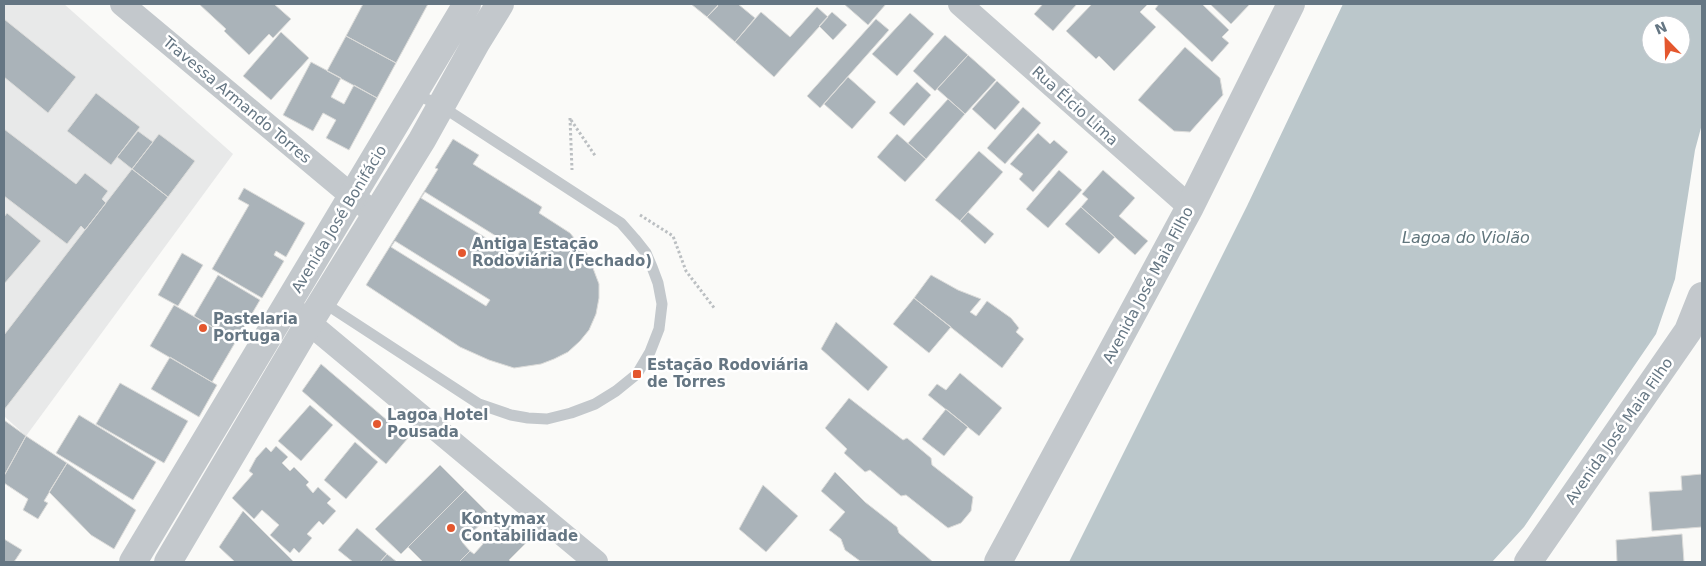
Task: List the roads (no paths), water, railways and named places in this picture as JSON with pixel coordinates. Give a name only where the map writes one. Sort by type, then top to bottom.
[{"type":"street","name":"Travessa Armando Torres","points":[[122,4],[376,214]]},
{"type":"street","name":"Avenida José Bonifácio","points":[[168,562],[307,300],[352,196],[467,4]]},
{"type":"street","name":"Avenida José Bonifácio","points":[[146,556],[307,300],[376,214],[422,140],[500,4]]},
{"type":"street","name":"Rua Élcio Lima","points":[[960,4],[1190,207]]},
{"type":"street","name":"Avenida José Maia Filho","points":[[998,562],[1190,207],[1291,4]]},
{"type":"street","name":"Avenida José Maia Filho","points":[[1528,562],[1688,331],[1702,296]]},
{"type":"street","points":[[307,300],[596,562]]},
{"type":"lane","points":[[307,300],[478,404],[511,415],[528,418],[547,419],[571,413],[594,404],[637,374],[650,352],[659,329],[662,304],[658,283],[646,253],[621,223],[441,106],[414,92]]},
{"type":"water","name":"Lagoa do Violão","points":[[1343,4],[1702,4],[1702,124],[1695,150],[1675,279],[1656,334],[1524,527],[1492,562],[1069,562],[1247,206]]},
{"type":"place","name":"Antiga Estação Rodoviária (Fechado)","points":[[462,253]]},
{"type":"place","name":"Pastelaria Portuga","points":[[203,328]]},
{"type":"place","name":"Estação Rodoviária de Torres","points":[[637,374]]},
{"type":"place","name":"Lagoa Hotel Pousada","points":[[377,424]]},
{"type":"place","name":"Kontymax Contabilidade","points":[[451,528]]}]
